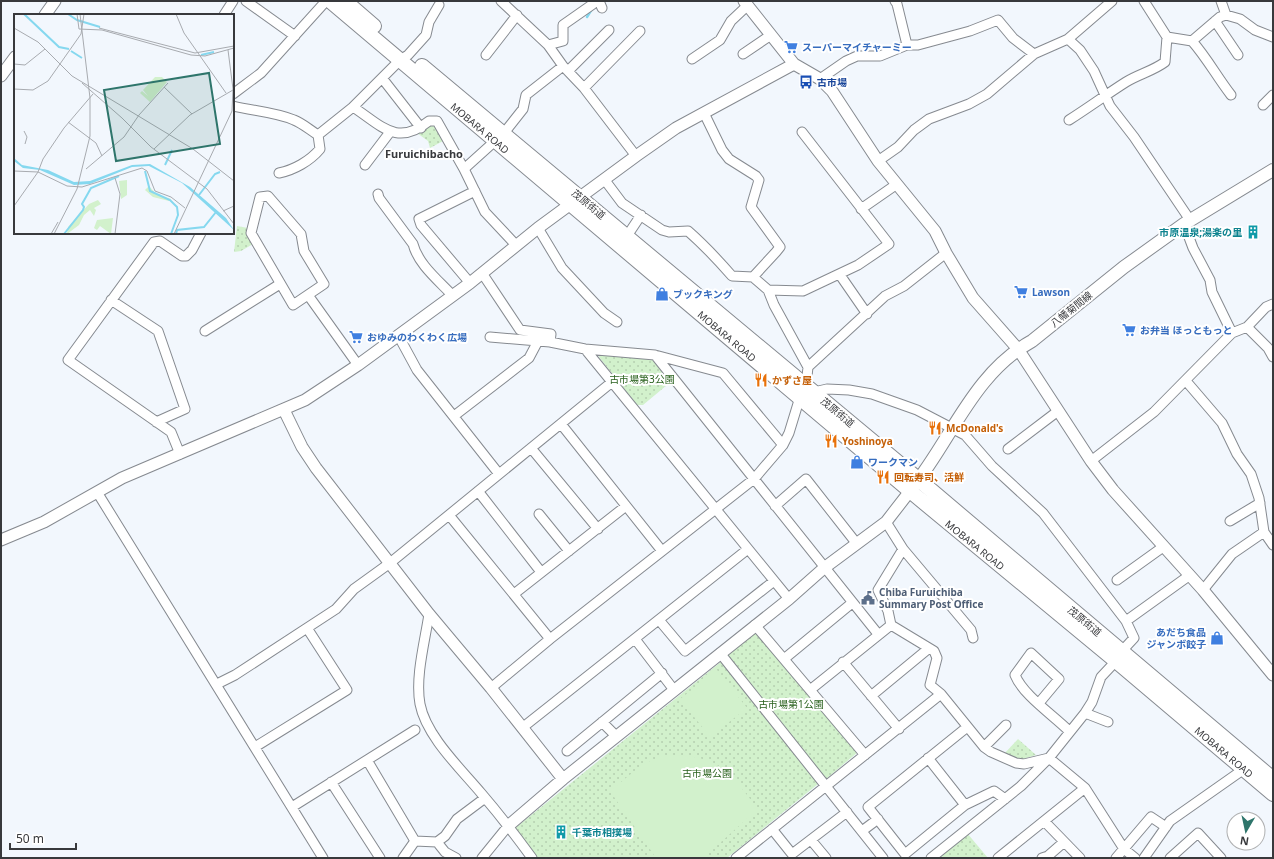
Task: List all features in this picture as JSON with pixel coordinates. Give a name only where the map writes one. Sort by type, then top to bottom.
[{"type":"main road","name":"MOBARA ROAD","points":[[330,1],[404,58],[807,392],[910,491],[1119,656],[1273,794]]},
{"type":"main road","points":[[345,1],[404,58]]},
{"type":"main road","name":"八幡菊間線","points":[[910,491],[919,480],[972,397],[1006,359],[1018,349],[1032,341],[1124,267],[1187,222],[1273,170]]},
{"type":"main road","name":"茂原街道","points":[[575,200],[627,236],[807,392],[919,480],[1119,656],[1273,780]]},
{"type":"street","points":[[45,14],[54,1]]},
{"type":"street","points":[[225,14],[233,1]]},
{"type":"street","points":[[246,1],[295,36]]},
{"type":"street","points":[[234,93],[261,73],[326,1]]},
{"type":"street","points":[[502,1],[548,45],[566,69],[584,88],[636,156]]},
{"type":"street","points":[[548,45],[563,41],[563,25],[593,4],[593,1]]},
{"type":"street","points":[[878,161],[898,147],[914,130],[929,119],[969,104],[987,94],[1034,54],[1068,39],[1112,1]]},
{"type":"street","points":[[1069,120],[1132,78],[1156,69],[1165,62],[1167,37],[1144,1]]},
{"type":"street","points":[[1221,1],[1226,15]]},
{"type":"street","points":[[318,135],[353,107],[426,35],[429,22],[437,2]]},
{"type":"street","points":[[898,2],[907,45]]},
{"type":"street","points":[[692,59],[720,40],[731,21],[746,3],[794,64],[820,79],[832,91],[842,104],[855,129],[878,161],[935,231],[946,253],[973,298],[1018,349],[1091,461],[1113,490],[1163,547],[1204,590],[1272,671]]},
{"type":"street","points":[[486,55],[517,15]]},
{"type":"street","points":[[1192,41],[1220,16],[1226,15],[1240,19],[1255,30],[1273,37]]},
{"type":"street","points":[[820,79],[846,61],[857,56],[880,56],[907,45],[918,45],[944,39],[998,20],[1013,38],[1034,54]]},
{"type":"street","points":[[1215,21],[1238,55]]},
{"type":"street","points":[[464,169],[500,137],[523,109],[526,95],[566,69],[609,30]]},
{"type":"street","points":[[584,88],[640,30]]},
{"type":"street","points":[[743,54],[771,35]]},
{"type":"street","points":[[1167,37],[1192,41],[1203,53],[1217,77],[1231,95]]},
{"type":"street","points":[[1068,39],[1080,50],[1094,71],[1110,106],[1134,137],[1187,222],[1193,248],[1210,280],[1212,292],[1232,333]]},
{"type":"street","points":[[1,76],[14,58]]},
{"type":"street","points":[[1,540],[44,522],[122,478],[284,410],[326,388],[470,283],[516,245],[575,200],[676,128],[794,64]]},
{"type":"street","points":[[382,78],[421,128]]},
{"type":"street","points":[[1263,105],[1273,95]]},
{"type":"street","points":[[234,106],[259,112],[278,114],[296,120],[318,135],[320,149],[314,156],[288,171],[279,173]]},
{"type":"street","points":[[353,107],[390,132],[403,135],[421,128],[429,121],[437,121],[464,169],[485,212],[516,245]]},
{"type":"street","points":[[704,113],[722,150],[730,159],[756,176],[759,180],[751,207],[780,246],[753,277]]},
{"type":"street","points":[[365,165],[390,132]]},
{"type":"street","points":[[768,290],[803,291],[840,275],[889,244],[802,132]]},
{"type":"street","points":[[491,688],[550,639],[754,479],[783,445],[807,392],[808,367],[774,306],[768,290],[753,277],[732,276],[717,260],[712,252],[688,231],[669,232],[662,230],[622,203],[604,179]]},
{"type":"street","points":[[862,209],[897,184]]},
{"type":"street","points":[[470,283],[422,225],[419,218],[475,191]]},
{"type":"street","points":[[378,194],[379,198],[413,244],[427,269],[452,295]]},
{"type":"street","points":[[268,196],[300,234],[304,251],[324,284],[293,305],[280,284],[251,233],[260,197],[268,196]]},
{"type":"street","points":[[627,236],[641,215]]},
{"type":"street","points":[[538,228],[562,268],[604,313],[617,322]]},
{"type":"street","points":[[180,454],[171,432],[68,360],[154,242],[160,241],[182,256],[186,256],[192,250],[200,234]]},
{"type":"street","points":[[808,367],[867,314],[884,296],[904,286],[946,253]]},
{"type":"street","points":[[482,273],[520,330],[551,334],[550,342]]},
{"type":"street","points":[[840,275],[867,314]]},
{"type":"street","points":[[205,331],[280,284]]},
{"type":"street","points":[[308,295],[358,365]]},
{"type":"street","points":[[111,300],[158,331],[186,409],[156,422]]},
{"type":"street","points":[[1091,461],[1154,412],[1232,333],[1247,327],[1266,307],[1273,304]]},
{"type":"street","points":[[1247,327],[1268,348],[1273,357]]},
{"type":"street","points":[[398,335],[417,370],[499,474]]},
{"type":"street","points":[[490,337],[550,342],[585,349],[655,355],[724,373],[783,445]]},
{"type":"street","points":[[454,416],[529,358],[538,341]]},
{"type":"street","points":[[585,349],[789,599]]},
{"type":"street","points":[[655,355],[878,634]]},
{"type":"street","points":[[1186,381],[1222,423],[1237,454],[1251,474],[1260,503],[1264,532],[1273,545]]},
{"type":"street","points":[[217,684],[235,676],[336,609],[354,590],[390,563],[612,382]]},
{"type":"street","points":[[807,392],[827,389],[849,390],[872,394],[917,410],[965,435],[992,466],[1043,514],[1126,621],[1134,638],[1101,677],[1092,702],[1085,713],[1069,730],[1049,758],[1022,786],[931,858]]},
{"type":"street","points":[[284,410],[302,447],[316,468],[429,614],[491,688],[562,779]]},
{"type":"street","points":[[1008,449],[1058,411]]},
{"type":"street","points":[[561,424],[662,551]]},
{"type":"street","points":[[531,448],[598,529]]},
{"type":"street","points":[[775,506],[806,479],[857,544]]},
{"type":"street","points":[[478,491],[541,572]]},
{"type":"street","points":[[482,858],[508,826],[562,779],[789,599],[824,568],[886,522],[910,491]]},
{"type":"street","points":[[97,492],[217,684],[323,858]]},
{"type":"street","points":[[1230,521],[1260,503]]},
{"type":"street","points":[[514,594],[626,506]]},
{"type":"street","points":[[539,514],[569,551]]},
{"type":"street","points":[[449,515],[550,639]]},
{"type":"street","points":[[886,522],[903,549],[971,630],[973,638]]},
{"type":"street","points":[[1204,590],[1232,554],[1264,532]]},
{"type":"street","points":[[1117,580],[1163,547]]},
{"type":"street","points":[[522,728],[748,549]]},
{"type":"street","points":[[903,549],[878,590],[888,610],[891,625],[928,649],[934,651],[937,658],[930,685],[941,694],[966,728],[984,747],[1016,763],[1024,764],[1049,758]]},
{"type":"street","points":[[1126,621],[1190,575]]},
{"type":"street","points":[[658,620],[685,651],[774,581]]},
{"type":"street","points":[[784,659],[852,603]]},
{"type":"street","points":[[429,614],[420,679],[420,705],[427,724],[437,740],[508,826],[532,858]]},
{"type":"street","points":[[755,625],[865,755]]},
{"type":"street","points":[[810,690],[891,625]]},
{"type":"street","points":[[255,747],[347,690],[307,628]]},
{"type":"street","points":[[635,639],[674,690]]},
{"type":"street","points":[[871,696],[928,649]]},
{"type":"street","points":[[720,653],[883,858]]},
{"type":"street","points":[[1039,703],[1059,679],[1031,653],[1015,675],[1019,685],[1039,703],[1069,730]]},
{"type":"street","points":[[843,662],[899,729]]},
{"type":"street","points":[[567,751],[662,673]]},
{"type":"street","points":[[736,858],[825,785],[899,729],[941,694]]},
{"type":"street","points":[[1085,713],[1108,722]]},
{"type":"street","points":[[602,722],[616,736]]},
{"type":"street","points":[[984,747],[1006,725]]},
{"type":"street","points":[[966,728],[868,807],[906,854],[965,805],[994,791],[1005,799]]},
{"type":"street","points":[[292,807],[415,730]]},
{"type":"street","points":[[928,758],[965,805]]},
{"type":"street","points":[[1049,758],[1085,788],[1124,849],[1136,858]]},
{"type":"street","points":[[367,760],[415,841]]},
{"type":"street","points":[[1144,858],[1170,821],[1244,769]]},
{"type":"street","points":[[332,782],[380,858]]},
{"type":"street","points":[[998,858],[1085,788]]},
{"type":"street","points":[[415,841],[437,842],[445,836],[457,819],[485,798]]},
{"type":"street","points":[[772,829],[792,854],[847,812]]},
{"type":"street","points":[[1116,858],[1152,817],[1166,827]]},
{"type":"street","points":[[862,832],[878,819]]},
{"type":"street","points":[[1044,821],[1080,858]]},
{"type":"street","points":[[1170,858],[1198,833],[1221,858]]},
{"type":"street","points":[[811,840],[826,858]]},
{"type":"street","points":[[403,858],[415,841]]},
{"type":"street","points":[[437,842],[445,852],[456,858]]},
{"type":"street","points":[[1046,857],[1064,842]]},
{"type":"green space","points":[[430,126],[435,126],[443,141],[430,148],[428,141],[417,133]]},
{"type":"green space","points":[[237,226],[248,228],[247,234],[253,244],[241,251],[234,252]]},
{"type":"green space","name":"古市場第3公園","points":[[600,354],[652,359],[668,380],[667,385],[643,405],[637,405],[599,357]]},
{"type":"green space","name":"古市場第1公園","points":[[757,629],[858,752],[826,779],[725,656]]},
{"type":"green space","name":"古市場公園","points":[[722,661],[818,784],[727,858],[537,858],[514,829]]},
{"type":"green space","points":[[717,670],[747,708],[710,737],[680,699]]},
{"type":"green space","points":[[1018,739],[1036,755],[1020,760],[1004,754]]},
{"type":"green space","points":[[664,755],[698,758],[720,767],[729,774],[758,809],[703,858],[656,858],[610,791],[643,764]]},
{"type":"green space","points":[[967,833],[988,858],[937,858]]},
{"type":"waterway","points":[[587,17],[592,9]]},
{"type":"place","name":"スーパーマイチャーミー","points":[[791,47]]},
{"type":"place","name":"古市場","points":[[806,82]]},
{"type":"place","name":"市原温泉;湯楽の里","points":[[1253,232]]},
{"type":"place","name":"Lawson","points":[[1021,292]]},
{"type":"place","name":"ブックキング","points":[[662,294]]},
{"type":"place","name":"お弁当 ほっともっと","points":[[1129,330]]},
{"type":"place","name":"おゆみのわくわく広場","points":[[356,337]]},
{"type":"place","name":"かずさ屋","points":[[761,380]]},
{"type":"place","name":"McDonald's","points":[[935,428]]},
{"type":"place","name":"Yoshinoya","points":[[831,441]]},
{"type":"place","name":"ワークマン","points":[[857,462]]},
{"type":"place","name":"回転寿司、活鮮","points":[[883,477]]},
{"type":"place","name":"Chiba Furuichiba Summary Post Office","points":[[868,598]]},
{"type":"place","name":"あだち食品 ジャンボ餃子","points":[[1217,638]]},
{"type":"place","name":"千葉市相撲場","points":[[561,832]]},
{"type":"district","name":"Furuichibacho","points":[[424,153]]}]
